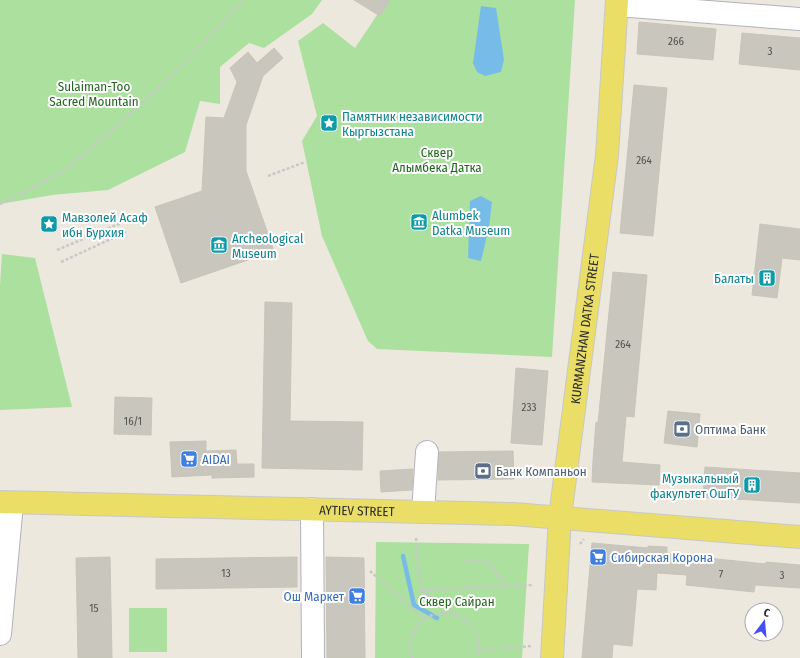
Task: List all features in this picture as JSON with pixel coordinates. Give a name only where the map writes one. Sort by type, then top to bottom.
[{"type":"main road","name":"KURMANZHAN DATKA STREET","points":[[552,658],[560,517],[607,155],[617,2]]},
{"type":"main road","name":"AYTIEV STREET","points":[[6,503],[513,514],[800,537]]},
{"type":"street","points":[[617,2],[800,19]]},
{"type":"street","points":[[423,512],[427,452]]},
{"type":"street","points":[[0,634],[6,503]]},
{"type":"street","points":[[312,509],[313,658]]},
{"type":"path","points":[[0,204],[25,192],[68,166],[109,132],[168,79],[230,15],[242,0]]},
{"type":"path","points":[[268,176],[305,162]]},
{"type":"path","points":[[57,250],[121,223]]},
{"type":"path","points":[[61,262],[126,232]]},
{"type":"path","points":[[416,538],[422,590],[466,620],[474,628],[478,639],[476,658]]},
{"type":"path","points":[[466,561],[488,561],[506,587]]},
{"type":"path","points":[[370,571],[425,618]]},
{"type":"path","points":[[422,590],[533,585]]},
{"type":"path","points":[[412,658],[410,648],[411,637],[416,627],[425,618],[434,614],[445,612],[456,614]]},
{"type":"path","points":[[478,650],[532,646]]},
{"type":"green space","name":"Sulaiman-Too Sacred Mountain","points":[[0,0],[322,0],[312,14],[264,48],[249,43],[220,67],[220,104],[200,101],[185,152],[108,190],[52,195],[0,204]]},
{"type":"green space","name":"Сквер Алымбека Датка","points":[[387,0],[575,0],[552,357],[377,349],[368,341],[322,236],[302,141],[317,116],[298,41],[323,23],[355,48]]},
{"type":"green space","points":[[2,254],[35,258],[72,407],[0,410],[0,286]]},
{"type":"green space","name":"Сквер Сайран","points":[[376,542],[529,544],[522,658],[375,658]]},
{"type":"green space","points":[[129,608],[167,608],[167,652],[129,652]]},
{"type":"water","points":[[481,6],[496,8],[504,60],[501,72],[485,76],[477,72],[473,63]]},
{"type":"water","points":[[481,196],[492,202],[489,227],[481,261],[468,258],[470,201]]},
{"type":"building","points":[[354,0],[390,0],[380,16]]},
{"type":"building","points":[[639,22],[716,29],[713,60],[637,54]]},
{"type":"building","points":[[742,33],[800,38],[800,70],[739,64]]},
{"type":"building","points":[[274,48],[283,58],[263,76],[246,125],[246,171],[274,251],[181,283],[155,207],[202,191],[206,117],[224,118],[237,82],[230,68],[248,52],[257,63]]},
{"type":"building","points":[[634,85],[667,88],[653,236],[620,233]]},
{"type":"building","name":"Балаты","points":[[760,224],[800,229],[800,260],[782,258],[777,298],[752,295]]},
{"type":"building","points":[[613,272],[647,275],[634,417],[626,416],[622,462],[660,465],[659,485],[592,482],[596,422],[598,423]]},
{"type":"building","points":[[265,302],[292,303],[290,421],[363,422],[362,470],[262,468]]},
{"type":"building","points":[[516,368],[548,371],[542,445],[511,443]]},
{"type":"building","points":[[115,397],[152,398],[151,435],[114,434]]},
{"type":"building","name":"Оптима Банк","points":[[668,411],[700,414],[697,447],[664,443]]},
{"type":"building","points":[[206,441],[206,451],[236,450],[237,464],[254,464],[254,477],[212,478],[212,475],[172,477],[170,442]]},
{"type":"building","points":[[513,451],[514,479],[438,480],[439,452]]},
{"type":"building","name":"Музыкальный факультет ОшГУ","points":[[705,467],[800,473],[800,503],[703,497]]},
{"type":"building","points":[[413,469],[412,490],[381,492],[380,471]]},
{"type":"building","points":[[592,543],[648,548],[648,546],[667,547],[667,554],[766,564],[766,562],[800,565],[800,588],[755,585],[754,592],[686,585],[687,575],[657,573],[656,590],[637,589],[632,646],[613,644],[612,658],[582,658]]},
{"type":"building","points":[[110,557],[112,658],[78,658],[76,558]]},
{"type":"building","points":[[297,557],[297,587],[156,589],[156,559]]},
{"type":"building","points":[[326,557],[364,558],[365,658],[327,658]]},
{"type":"waterway","points":[[403,556],[414,605],[437,618]]},
{"type":"place","name":"Памятник независимости Кыргызстана","points":[[329,123]]},
{"type":"place","name":"Alumbek Datka Museum","points":[[419,222]]},
{"type":"place","name":"Мавзолей Асаф ибн Бурхия","points":[[49,224]]},
{"type":"place","name":"Archeological Museum","points":[[219,245]]},
{"type":"place","name":"Балаты","points":[[767,278]]},
{"type":"place","name":"Оптима Банк","points":[[682,429]]},
{"type":"place","name":"AIDAI","points":[[189,459]]},
{"type":"place","name":"Банк Компаньон","points":[[483,471]]},
{"type":"place","name":"Музыкальный факультет ОшГУ","points":[[752,485]]},
{"type":"place","name":"Сибирская Корона","points":[[598,557]]},
{"type":"place","name":"Ош Маркет","points":[[357,596]]}]
